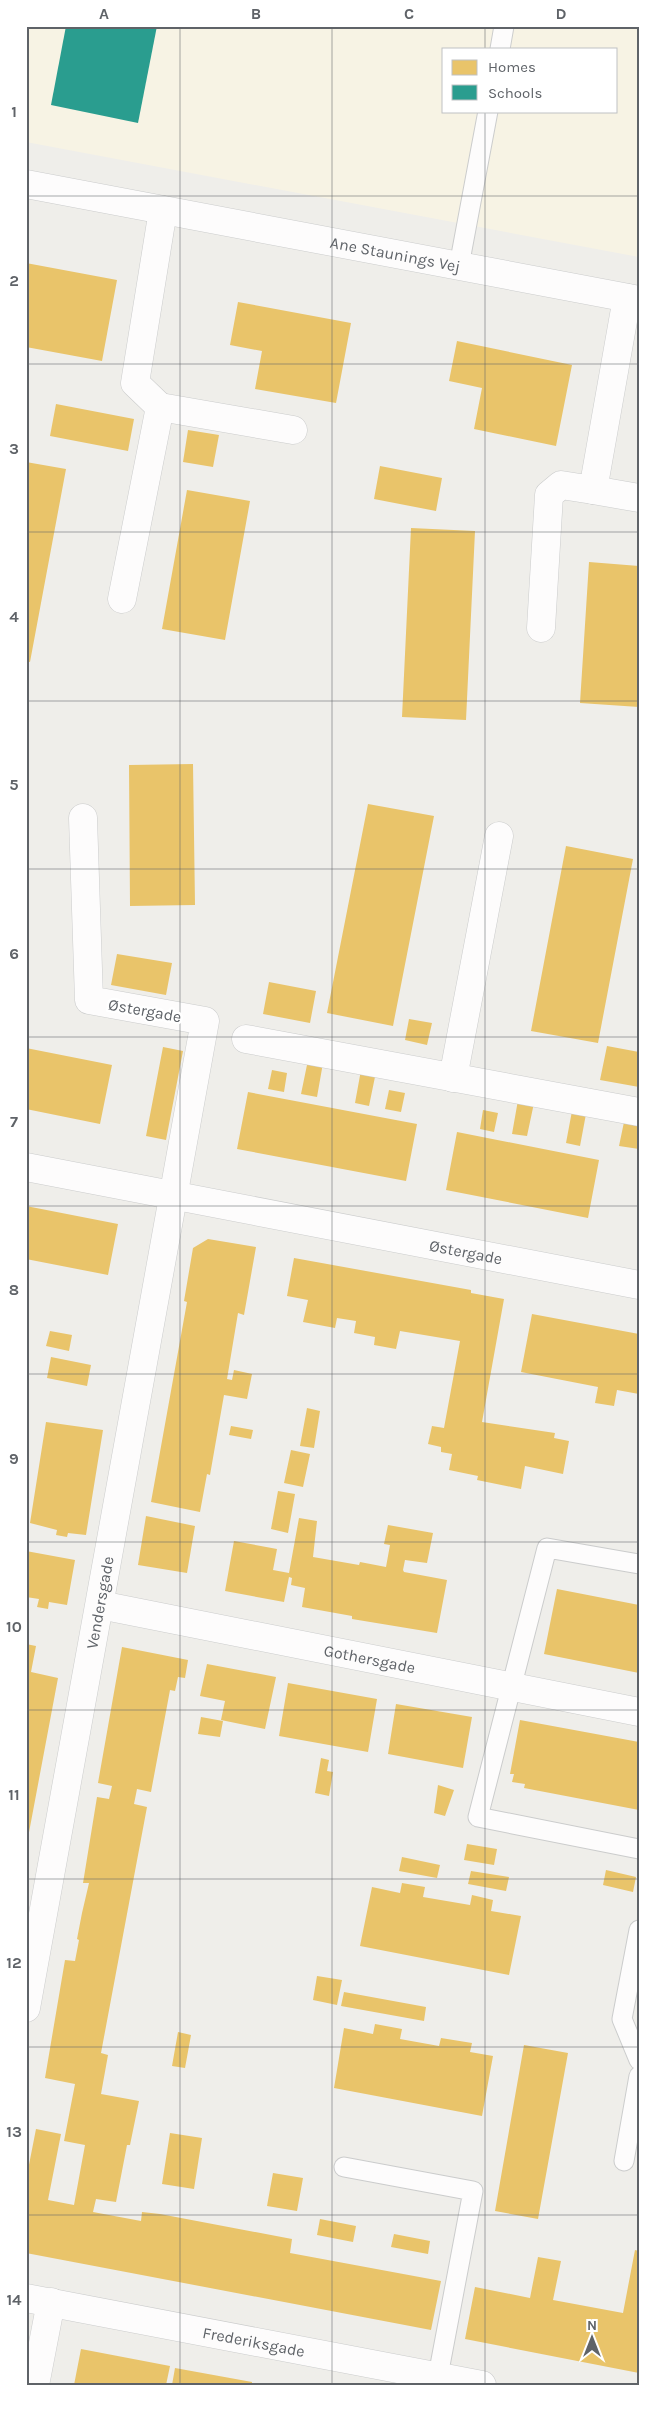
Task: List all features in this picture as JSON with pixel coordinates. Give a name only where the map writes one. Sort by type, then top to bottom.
[{"type":"street","name":"Ane Staunings Vej","points":[[26,184],[633,299],[594,490]]},
{"type":"street","points":[[163,210],[135,383],[160,407],[293,430]]},
{"type":"street","points":[[122,598],[160,407]]},
{"type":"street","points":[[541,628],[549,495],[561,485],[639,498]]},
{"type":"street","name":"Østergade","points":[[83,818],[89,1000],[205,1021],[175,1197]]},
{"type":"street","points":[[453,1078],[499,836]]},
{"type":"street","points":[[246,1040],[639,1112]]},
{"type":"street","name":"Østergade","points":[[26,1168],[639,1285]]},
{"type":"street","name":"Vendersgade","points":[[26,2008],[175,1197]]},
{"type":"street","name":"Gothersgade","points":[[100,1605],[639,1712]]},
{"type":"street","points":[[35,2385],[38,2300]]},
{"type":"street","name":"Frederiksgade","points":[[38,2300],[482,2385]]},
{"type":"lane","points":[[500,48],[504,26]]},
{"type":"lane","points":[[459,266],[488,112]]},
{"type":"lane","points":[[639,1564],[547,1548],[478,1817],[639,1849]]},
{"type":"lane","points":[[639,1930],[622,2019],[639,2060]]},
{"type":"lane","points":[[624,2160],[639,2076]]},
{"type":"lane","points":[[344,2166],[473,2191],[438,2376]]},
{"type":"shaded area","points":[[26,26],[639,26],[639,257],[26,142]]},
{"type":"building: Homes","points":[[26,263],[117,280],[102,361],[26,347],[28,308],[26,308]]},
{"type":"building: Homes","points":[[238,302],[351,323],[336,403],[255,389],[262,351],[230,345]]},
{"type":"building: Homes","points":[[457,341],[572,365],[556,446],[474,429],[482,388],[449,381]]},
{"type":"building: Homes","points":[[56,404],[134,419],[128,451],[50,436]]},
{"type":"building: Homes","points":[[188,430],[219,435],[213,467],[183,462]]},
{"type":"building: Homes","points":[[26,462],[66,469],[30,662],[26,661]]},
{"type":"building: Homes","points":[[380,466],[442,478],[436,511],[374,499]]},
{"type":"building: Homes","points":[[187,490],[250,501],[225,640],[162,629]]},
{"type":"building: Homes","points":[[411,528],[475,531],[466,720],[402,717]]},
{"type":"building: Homes","points":[[589,562],[639,566],[639,707],[580,703]]},
{"type":"building: Homes","points":[[193,764],[195,905],[130,906],[129,765]]},
{"type":"building: Homes","points":[[368,804],[434,816],[393,1026],[327,1013]]},
{"type":"building: Homes","points":[[566,846],[633,859],[598,1043],[531,1031]]},
{"type":"building: Homes","points":[[117,954],[172,963],[166,995],[111,985]]},
{"type":"building: Homes","points":[[269,982],[316,991],[310,1023],[263,1014]]},
{"type":"building: Homes","points":[[409,1019],[432,1023],[427,1045],[405,1040]]},
{"type":"building: Homes","points":[[607,1046],[639,1052],[639,1087],[600,1080]]},
{"type":"building: Homes","points":[[163,1047],[183,1051],[166,1140],[146,1136]]},
{"type":"building: Homes","points":[[26,1048],[112,1065],[100,1124],[26,1109]]},
{"type":"building: Homes","points":[[308,1060],[323,1063],[317,1097],[301,1094]]},
{"type":"building: Homes","points":[[272,1070],[287,1073],[284,1092],[268,1089]]},
{"type":"building: Homes","points":[[361,1070],[376,1072],[369,1106],[355,1103]]},
{"type":"building: Homes","points":[[389,1090],[405,1093],[401,1112],[385,1109]]},
{"type":"building: Homes","points":[[248,1092],[417,1124],[406,1181],[237,1149]]},
{"type":"building: Homes","points":[[518,1100],[534,1103],[527,1136],[512,1134]]},
{"type":"building: Homes","points":[[483,1110],[498,1113],[494,1132],[480,1129]]},
{"type":"building: Homes","points":[[572,1111],[586,1114],[580,1146],[566,1143]]},
{"type":"building: Homes","points":[[624,1122],[639,1125],[639,1149],[619,1146]]},
{"type":"building: Homes","points":[[457,1132],[599,1160],[588,1218],[446,1190]]},
{"type":"building: Homes","points":[[26,1206],[118,1224],[108,1275],[26,1259]]},
{"type":"building: Homes","points":[[208,1239],[256,1247],[244,1315],[238,1313],[227,1379],[232,1380],[234,1370],[252,1374],[247,1399],[224,1395],[210,1475],[207,1474],[200,1512],[151,1502],[187,1302],[184,1301],[193,1248]]},
{"type":"building: Homes","points":[[294,1258],[471,1290],[471,1293],[504,1299],[482,1422],[555,1433],[554,1438],[569,1441],[563,1474],[525,1466],[521,1489],[477,1480],[478,1476],[449,1470],[452,1454],[441,1452],[441,1447],[428,1444],[432,1426],[444,1428],[460,1341],[400,1331],[396,1349],[374,1345],[375,1337],[354,1333],[356,1321],[337,1318],[335,1328],[303,1322],[308,1300],[287,1296]]},
{"type":"building: Homes","points":[[532,1314],[639,1334],[639,1394],[617,1390],[614,1406],[595,1403],[598,1387],[521,1372]]},
{"type":"building: Homes","points":[[50,1331],[72,1335],[69,1351],[46,1346]]},
{"type":"building: Homes","points":[[51,1357],[91,1365],[87,1386],[47,1378]]},
{"type":"building: Homes","points":[[307,1408],[320,1411],[314,1448],[300,1446]]},
{"type":"building: Homes","points":[[46,1422],[103,1430],[86,1535],[68,1533],[67,1537],[56,1535],[57,1530],[30,1523]]},
{"type":"building: Homes","points":[[231,1426],[253,1430],[251,1439],[229,1435]]},
{"type":"building: Homes","points":[[291,1450],[310,1454],[303,1487],[284,1483]]},
{"type":"building: Homes","points":[[278,1491],[295,1494],[288,1533],[271,1529]]},
{"type":"building: Homes","points":[[146,1516],[195,1526],[187,1573],[138,1565]]},
{"type":"building: Homes","points":[[299,1518],[317,1521],[313,1557],[359,1565],[360,1562],[386,1567],[390,1545],[384,1544],[388,1525],[433,1533],[427,1563],[405,1560],[403,1570],[404,1572],[447,1580],[437,1633],[352,1619],[352,1616],[302,1607],[305,1588],[291,1585],[292,1578],[289,1577],[284,1602],[225,1591],[234,1541],[277,1549],[273,1570],[289,1573]]},
{"type":"building: Homes","points":[[26,1551],[75,1560],[67,1605],[49,1602],[48,1609],[37,1607],[39,1599],[26,1597]]},
{"type":"building: Homes","points":[[557,1589],[639,1605],[639,1673],[544,1654]]},
{"type":"building: Homes","points":[[26,1644],[36,1646],[31,1672],[58,1678],[27,1843]]},
{"type":"building: Homes","points":[[122,1647],[188,1660],[185,1678],[178,1677],[175,1691],[170,1690],[151,1792],[137,1789],[134,1804],[147,1807],[101,2053],[108,2055],[101,2094],[139,2101],[130,2145],[127,2145],[116,2202],[96,2199],[93,2212],[141,2221],[142,2212],[160,2214],[292,2239],[290,2253],[441,2281],[431,2330],[26,2253],[26,2180],[36,2129],[61,2134],[48,2200],[74,2205],[85,2145],[64,2141],[75,2084],[45,2078],[65,1960],[75,1961],[79,1940],[77,1939],[89,1883],[83,1883],[97,1797],[109,1799],[112,1786],[98,1783]]},
{"type":"building: Homes","points":[[207,1664],[276,1677],[265,1729],[221,1720],[225,1701],[200,1696]]},
{"type":"building: Homes","points":[[288,1683],[377,1699],[368,1752],[279,1736]]},
{"type":"building: Homes","points":[[396,1704],[472,1717],[463,1768],[388,1754]]},
{"type":"building: Homes","points":[[201,1717],[223,1721],[220,1737],[198,1734]]},
{"type":"building: Homes","points":[[520,1720],[639,1742],[639,1810],[524,1788],[525,1784],[512,1782],[514,1774],[510,1774]]},
{"type":"building: Homes","points":[[321,1758],[329,1760],[327,1771],[333,1772],[329,1796],[315,1793]]},
{"type":"building: Homes","points":[[438,1785],[454,1790],[445,1816],[434,1813]]},
{"type":"building: Homes","points":[[467,1844],[497,1849],[494,1865],[464,1860]]},
{"type":"building: Homes","points":[[402,1857],[440,1865],[437,1878],[399,1871]]},
{"type":"building: Homes","points":[[606,1870],[636,1877],[633,1892],[603,1885]]},
{"type":"building: Homes","points":[[471,1871],[509,1877],[506,1891],[468,1884]]},
{"type":"building: Homes","points":[[402,1883],[425,1887],[423,1897],[470,1905],[472,1895],[493,1900],[491,1911],[521,1916],[509,1975],[360,1946],[372,1887],[400,1893]]},
{"type":"building: Homes","points":[[317,1976],[342,1980],[337,2005],[313,2000]]},
{"type":"building: Homes","points":[[344,1992],[426,2007],[424,2021],[341,2006]]},
{"type":"building: Homes","points":[[375,2024],[402,2029],[400,2039],[439,2046],[441,2038],[472,2043],[470,2052],[493,2056],[482,2116],[334,2088],[344,2028],[373,2034]]},
{"type":"building: Homes","points":[[178,2032],[191,2035],[185,2068],[172,2066]]},
{"type":"building: Homes","points":[[524,2045],[568,2053],[538,2219],[495,2211]]},
{"type":"building: Homes","points":[[170,2133],[202,2138],[194,2189],[162,2184]]},
{"type":"building: Homes","points":[[273,2173],[303,2178],[297,2211],[267,2206]]},
{"type":"building: Homes","points":[[320,2219],[356,2226],[353,2242],[317,2235]]},
{"type":"building: Homes","points":[[394,2234],[430,2241],[428,2254],[391,2247]]},
{"type":"building: Homes","points":[[635,2250],[639,2251],[639,2373],[465,2339],[475,2287],[530,2298],[538,2257],[561,2261],[553,2300],[623,2313]]},
{"type":"building: Homes","points":[[81,2349],[170,2366],[166,2385],[74,2385]]},
{"type":"building: Homes","points":[[175,2368],[252,2382],[252,2385],[172,2385]]},
{"type":"building: Schools","points":[[66,26],[157,26],[138,123],[51,105]]}]
